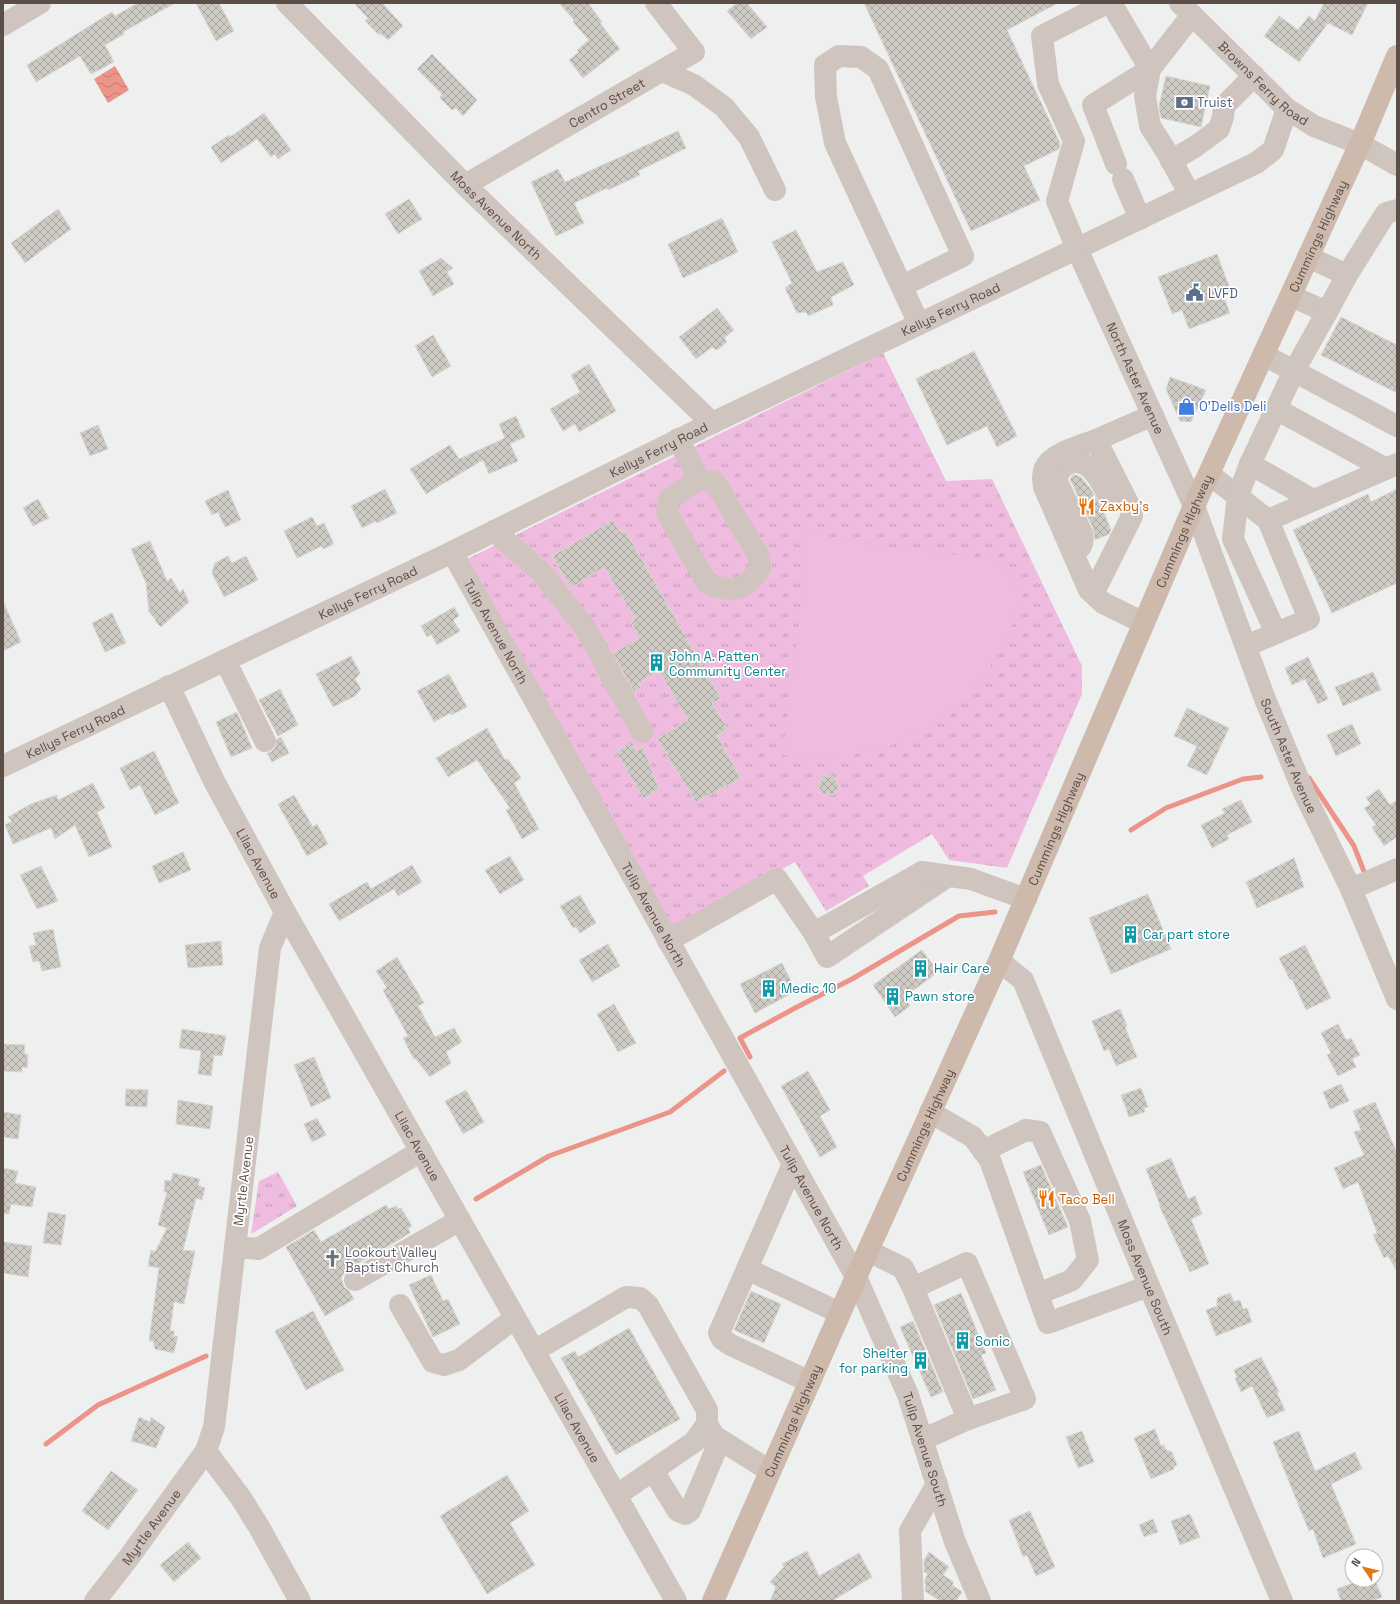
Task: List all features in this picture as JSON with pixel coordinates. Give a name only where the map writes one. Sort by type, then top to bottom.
[{"type":"main road","name":"Cummings Highway","points":[[712,1601],[999,961],[1194,506],[1360,144],[1397,56]]},
{"type":"street","points":[[3,25],[40,3]]},
{"type":"street","name":"Moss Avenue North","points":[[286,3],[465,184],[712,422]]},
{"type":"street","name":"Centro Street","points":[[465,184],[694,52],[656,3]]},
{"type":"street","points":[[1100,125],[1074,141],[1048,84],[1042,36],[1107,3]]},
{"type":"street","points":[[1112,3],[1150,69]]},
{"type":"street","points":[[1184,6],[1150,69],[1145,96],[1150,126],[1190,195]]},
{"type":"street","name":"Browns Ferry Road","points":[[1184,6],[1288,109],[1314,126],[1360,144],[1397,165]]},
{"type":"street","points":[[902,286],[963,256],[878,69],[861,57],[839,56],[826,65],[826,97],[835,143],[919,324]]},
{"type":"street","points":[[1140,219],[1093,105],[1150,69]]},
{"type":"street","points":[[662,71],[694,85],[724,107],[749,137],[774,190]]},
{"type":"street","points":[[1171,161],[1196,146],[1219,129],[1223,117],[1224,106],[1254,76]]},
{"type":"street","name":"Kellys Ferry Road","points":[[3,766],[452,552],[712,422],[1256,163],[1273,150],[1288,109]]},
{"type":"street","name":"North Aster Avenue","points":[[1074,141],[1057,201],[1077,249],[1194,506]]},
{"type":"street","points":[[1276,633],[1233,539],[1238,496],[1250,464],[1294,371],[1347,275],[1386,213],[1397,210]]},
{"type":"street","points":[[1308,257],[1347,275]]},
{"type":"street","points":[[1291,296],[1327,312]]},
{"type":"street","points":[[1264,355],[1397,426]]},
{"type":"street","points":[[1276,408],[1392,466]]},
{"type":"street","points":[[1144,623],[1103,603],[1089,590],[1044,487],[1043,476],[1049,462],[1058,456],[1152,415]]},
{"type":"street","points":[[678,439],[698,480]]},
{"type":"street","points":[[1089,590],[1098,584],[1132,516],[1130,507],[1096,440]]},
{"type":"street","points":[[1073,553],[1082,546],[1082,533],[1056,480],[1062,467],[1068,463],[1074,462],[1093,470],[1102,482],[1121,522],[1128,524]]},
{"type":"street","points":[[1250,464],[1313,500]]},
{"type":"street","points":[[1268,520],[1392,466]]},
{"type":"street","points":[[1209,474],[1268,520],[1309,619],[1246,646]]},
{"type":"street","points":[[698,480],[714,482],[718,487],[758,555],[760,568],[750,580],[737,588],[723,589],[706,583],[667,513],[669,499],[698,480]]},
{"type":"street","name":"South Aster Avenue","points":[[1194,506],[1265,698],[1305,795],[1351,889],[1397,999]]},
{"type":"street","points":[[494,531],[540,571],[586,629],[642,732]]},
{"type":"street","name":"Tulip Avenue North","points":[[452,552],[856,1277]]},
{"type":"street","points":[[225,660],[266,741]]},
{"type":"street","name":"Lilac Avenue","points":[[169,686],[214,781],[285,912],[617,1496],[671,1599]]},
{"type":"street","points":[[1351,889],[1397,869]]},
{"type":"street","points":[[668,941],[777,879],[814,933],[922,872],[970,878],[1026,899]]},
{"type":"street","name":"Myrtle Avenue","points":[[95,1601],[127,1560],[206,1451],[214,1427],[270,948],[285,912]]},
{"type":"street","name":"Moss Avenue South","points":[[999,961],[1023,980],[1149,1286],[1282,1601]]},
{"type":"street","points":[[930,1112],[973,1137],[990,1160],[1048,1323],[1149,1286]]},
{"type":"street","points":[[983,1151],[1026,1130],[1040,1132],[1080,1221],[1088,1260],[1072,1280],[1038,1294]]},
{"type":"street","points":[[235,1247],[258,1249],[421,1151]]},
{"type":"street","points":[[793,1164],[720,1333],[722,1339],[731,1345],[810,1382]]},
{"type":"street","points":[[355,1280],[460,1220]]},
{"type":"street","points":[[868,1251],[903,1268],[913,1288],[968,1419]]},
{"type":"street","points":[[913,1288],[967,1263],[1025,1399],[968,1419],[922,1440]]},
{"type":"street","points":[[747,1269],[840,1313]]},
{"type":"street","name":"Tulip Avenue South","points":[[856,1277],[908,1395],[955,1542],[980,1601]]},
{"type":"street","points":[[534,1351],[626,1297],[640,1298],[648,1305],[707,1410],[715,1452],[690,1511],[685,1514],[678,1511],[653,1471]]},
{"type":"street","points":[[400,1306],[433,1362],[444,1365],[459,1360],[515,1318]]},
{"type":"street","points":[[617,1496],[710,1430]]},
{"type":"street","points":[[710,1430],[770,1471]]},
{"type":"street","points":[[206,1451],[241,1498],[259,1527],[300,1601]]},
{"type":"street","points":[[913,1601],[910,1531],[937,1484]]},
{"type":"green space","points":[[883,353],[946,481],[992,479],[1082,666],[1082,694],[1007,868],[949,860],[932,834],[863,876],[869,886],[826,911],[795,862],[674,931],[467,559]]},
{"type":"green space","points":[[812,530],[836,540],[1004,561],[1019,591],[1020,603],[1014,622],[996,658],[974,689],[943,716],[896,744],[831,760],[803,759],[783,755],[806,564],[798,541]]},
{"type":"green space","points":[[278,1172],[297,1206],[251,1234],[259,1181]]},
{"type":"water","points":[[115,66],[129,90],[108,103],[94,79]]},
{"type":"building","points":[[138,3],[175,3],[123,32],[124,34],[105,45],[114,62],[91,74],[80,56],[36,82],[27,65],[112,12],[115,16]]},
{"type":"building","points":[[196,3],[219,3],[234,31],[216,41]]},
{"type":"building","points":[[354,3],[382,3],[403,26],[388,40],[380,33],[379,35],[365,21],[368,18]]},
{"type":"building","points":[[559,3],[588,3],[602,22],[600,23],[620,49],[583,78],[569,60],[579,52],[577,50],[589,40]]},
{"type":"building","points":[[737,3],[747,3],[767,27],[751,39],[727,11]]},
{"type":"building","points":[[864,3],[1058,3],[1007,30],[1060,143],[1059,149],[1024,166],[1040,200],[971,231]]},
{"type":"building","points":[[1324,3],[1368,3],[1352,35],[1328,23],[1299,62],[1264,36],[1279,16],[1298,30],[1309,16],[1315,21]]},
{"type":"building","points":[[432,54],[477,100],[463,116],[456,108],[452,110],[440,98],[442,94],[417,69]]},
{"type":"building","name":"Truist","points":[[1166,76],[1210,86],[1201,127],[1161,118],[1159,106]]},
{"type":"building","points":[[264,113],[291,150],[278,159],[275,154],[271,157],[257,139],[221,163],[211,147],[229,135],[230,137]]},
{"type":"building","points":[[678,131],[686,148],[638,171],[640,175],[608,190],[607,188],[574,203],[584,223],[556,236],[531,182],[558,169],[565,182]]},
{"type":"building","points":[[409,199],[422,219],[398,234],[385,214]]},
{"type":"building","points":[[58,209],[71,229],[25,263],[11,243]]},
{"type":"building","points":[[722,218],[738,252],[683,278],[668,244]]},
{"type":"building","points":[[796,230],[817,272],[843,262],[854,285],[831,297],[833,305],[808,316],[806,312],[797,313],[785,288],[792,283],[772,242]]},
{"type":"building","name":"LVFD","points":[[1217,254],[1231,291],[1223,295],[1230,313],[1189,329],[1182,310],[1172,314],[1158,277]]},
{"type":"building","points":[[441,258],[453,268],[447,272],[454,284],[433,296],[419,271]]},
{"type":"building","points":[[717,308],[734,330],[724,338],[727,342],[717,350],[712,347],[696,359],[679,337]]},
{"type":"building","points":[[1341,317],[1397,345],[1397,393],[1321,355]]},
{"type":"building","points":[[433,335],[451,366],[432,377],[415,346]]},
{"type":"building","points":[[974,351],[1017,436],[997,447],[987,426],[947,445],[916,379]]},
{"type":"building","points":[[589,364],[616,411],[579,432],[575,424],[563,431],[550,409],[580,392],[571,375]]},
{"type":"building","name":"O'Dells Deli","points":[[1170,377],[1206,390],[1191,422],[1180,421],[1166,389]]},
{"type":"building","points":[[516,416],[525,437],[510,444],[518,461],[489,474],[483,460],[426,494],[410,469],[450,445],[459,459],[505,438],[499,424]]},
{"type":"building","points":[[98,425],[108,449],[90,456],[80,433]]},
{"type":"building","points":[[1073,475],[1081,477],[1090,488],[1102,508],[1111,530],[1109,534],[1095,540],[1093,528],[1070,479]]},
{"type":"building","points":[[385,489],[397,513],[377,523],[376,521],[362,528],[351,506]]},
{"type":"building","points":[[1397,489],[1397,583],[1332,613],[1293,530],[1368,494],[1371,502]]},
{"type":"building","points":[[228,490],[241,520],[225,527],[218,512],[212,515],[205,501]]},
{"type":"building","points":[[38,499],[49,518],[33,526],[23,508]]},
{"type":"building","points":[[312,517],[317,526],[324,523],[334,544],[323,549],[322,546],[297,558],[284,531]]},
{"type":"building","name":"John A. Patten Community Center","points":[[613,520],[620,532],[625,530],[721,699],[712,703],[728,729],[717,736],[741,778],[696,802],[657,739],[688,720],[659,671],[638,683],[641,688],[634,692],[613,653],[640,638],[631,622],[635,618],[604,567],[571,588],[552,556]]},
{"type":"building","points":[[150,541],[167,581],[171,578],[180,593],[183,589],[189,602],[161,627],[149,612],[146,583],[131,549]]},
{"type":"building","points":[[228,556],[232,563],[246,556],[258,580],[224,597],[212,573],[215,563]]},
{"type":"building","points":[[3,601],[21,642],[3,651]]},
{"type":"building","points":[[454,607],[459,616],[453,620],[460,631],[437,645],[431,634],[427,637],[421,626]]},
{"type":"building","points":[[112,613],[126,643],[105,652],[92,623]]},
{"type":"building","points":[[351,656],[360,673],[355,679],[361,689],[355,696],[333,707],[316,674]]},
{"type":"building","points":[[1308,657],[1328,699],[1318,704],[1305,679],[1292,685],[1285,668]]},
{"type":"building","points":[[1373,672],[1381,690],[1343,706],[1335,687]]},
{"type":"building","points":[[449,674],[467,707],[451,715],[450,713],[434,722],[417,691]]},
{"type":"building","points":[[280,689],[298,725],[278,736],[259,700]]},
{"type":"building","points":[[1187,708],[1229,728],[1207,775],[1187,766],[1197,746],[1174,736]]},
{"type":"building","points":[[237,712],[252,748],[231,757],[216,722]]},
{"type":"building","points":[[1352,724],[1361,744],[1336,756],[1327,735]]},
{"type":"building","points":[[487,728],[505,760],[508,759],[521,778],[514,783],[539,829],[522,839],[506,810],[510,808],[477,760],[448,777],[436,758]]},
{"type":"building","points":[[281,737],[289,753],[272,762],[267,753],[271,752],[275,748],[277,739]]},
{"type":"building","points":[[632,742],[636,751],[643,747],[659,789],[644,799],[616,752]]},
{"type":"building","points":[[154,751],[179,803],[155,815],[140,785],[130,790],[120,768]]},
{"type":"building","points":[[823,776],[833,776],[839,785],[835,794],[824,795],[818,786]]},
{"type":"building","points":[[93,783],[105,808],[97,812],[112,847],[89,857],[75,825],[55,839],[51,828],[13,844],[5,825],[12,821],[8,817],[31,804],[57,795],[58,800]]},
{"type":"building","points":[[1379,789],[1390,805],[1397,800],[1397,837],[1384,846],[1372,827],[1376,825],[1364,808],[1371,804],[1366,798]]},
{"type":"building","points":[[294,795],[313,827],[317,824],[328,844],[307,856],[278,804]]},
{"type":"building","points":[[1241,800],[1252,822],[1227,835],[1229,839],[1212,848],[1201,825],[1225,813],[1222,809]]},
{"type":"building","points":[[183,852],[191,870],[159,883],[152,866]]},
{"type":"building","points":[[510,856],[524,880],[500,894],[485,870]]},
{"type":"building","points":[[1294,858],[1304,887],[1257,908],[1246,882]]},
{"type":"building","points":[[412,865],[422,882],[398,896],[394,889],[339,921],[329,904],[367,882],[371,889]]},
{"type":"building","points":[[41,866],[58,901],[37,909],[20,875]]},
{"type":"building","name":"Car part store","points":[[1148,894],[1171,949],[1111,974],[1089,918]]},
{"type":"building","points":[[580,895],[596,923],[580,933],[576,927],[573,928],[560,906]]},
{"type":"building","points":[[53,929],[61,967],[42,971],[39,961],[33,962],[29,946],[36,945],[33,933]]},
{"type":"building","points":[[221,941],[223,965],[188,968],[185,945]]},
{"type":"building","points":[[608,944],[620,966],[592,982],[579,960]]},
{"type":"building","points":[[1305,945],[1331,998],[1306,1010],[1292,979],[1290,980],[1279,958]]},
{"type":"building","points":[[922,950],[938,972],[904,997],[910,1006],[895,1017],[873,985]]},
{"type":"building","points":[[397,957],[424,1003],[418,1006],[435,1037],[454,1028],[462,1042],[446,1052],[451,1063],[430,1077],[415,1058],[414,1059],[403,1038],[408,1036],[383,990],[387,988],[376,971]]},
{"type":"building","name":"Medic 10","points":[[782,963],[796,991],[755,1013],[740,984]]},
{"type":"building","points":[[614,1004],[636,1043],[618,1052],[597,1014]]},
{"type":"building","points":[[1120,1009],[1127,1026],[1125,1027],[1137,1057],[1116,1066],[1109,1049],[1104,1051],[1092,1021]]},
{"type":"building","points":[[1338,1024],[1346,1040],[1351,1038],[1360,1055],[1352,1059],[1356,1067],[1338,1076],[1327,1055],[1331,1053],[1321,1033]]},
{"type":"building","points":[[182,1029],[226,1036],[222,1056],[214,1055],[211,1076],[198,1074],[201,1051],[179,1048]]},
{"type":"building","points":[[3,1044],[25,1045],[24,1054],[28,1054],[27,1068],[22,1067],[22,1072],[3,1071]]},
{"type":"building","points":[[314,1057],[331,1098],[311,1107],[294,1065]]},
{"type":"building","points":[[808,1071],[830,1110],[820,1116],[837,1147],[820,1157],[781,1086]]},
{"type":"building","points":[[1341,1084],[1349,1101],[1330,1109],[1323,1092]]},
{"type":"building","points":[[1141,1088],[1148,1107],[1144,1108],[1145,1112],[1129,1117],[1121,1095]]},
{"type":"building","points":[[126,1089],[148,1090],[147,1107],[125,1106]]},
{"type":"building","points":[[466,1090],[484,1122],[463,1134],[445,1101]]},
{"type":"building","points":[[178,1100],[213,1106],[210,1129],[176,1124]]},
{"type":"building","points":[[1375,1102],[1397,1153],[1397,1271],[1388,1256],[1384,1258],[1373,1235],[1377,1233],[1358,1182],[1343,1189],[1334,1168],[1364,1155],[1354,1132],[1361,1130],[1353,1111]]},
{"type":"building","points":[[3,1112],[21,1115],[18,1139],[3,1137]]},
{"type":"building","points":[[317,1118],[326,1135],[312,1142],[304,1124]]},
{"type":"building","points":[[1171,1158],[1188,1199],[1195,1196],[1202,1214],[1191,1219],[1209,1264],[1190,1272],[1159,1205],[1146,1169]]},
{"type":"building","name":"Taco Bell","points":[[1041,1165],[1068,1227],[1049,1235],[1023,1172]]},
{"type":"building","points":[[3,1168],[18,1171],[15,1183],[36,1187],[32,1207],[11,1204],[9,1214],[3,1213]]},
{"type":"building","points":[[173,1173],[200,1179],[198,1185],[205,1188],[202,1200],[196,1198],[183,1250],[195,1251],[184,1304],[174,1302],[170,1331],[174,1331],[174,1337],[178,1336],[174,1353],[155,1349],[153,1341],[149,1341],[159,1268],[148,1266],[151,1250],[155,1252],[167,1228],[158,1225],[167,1192],[164,1192],[165,1180],[171,1181]]},
{"type":"building","name":"Lookout Valley Baptist Church","points":[[386,1205],[389,1209],[396,1206],[398,1209],[401,1208],[412,1226],[408,1228],[410,1233],[348,1269],[341,1277],[344,1287],[349,1291],[354,1299],[325,1316],[286,1247],[314,1230],[321,1242]]},
{"type":"building","points":[[48,1212],[66,1215],[61,1245],[43,1243]]},
{"type":"building","points":[[3,1242],[32,1246],[28,1277],[3,1273]]},
{"type":"building","points":[[431,1275],[443,1301],[448,1299],[460,1324],[433,1337],[409,1285]]},
{"type":"building","points":[[751,1291],[781,1304],[764,1343],[734,1330]]},
{"type":"building","name":"Sonic","points":[[961,1293],[986,1353],[981,1355],[996,1390],[973,1399],[934,1305]]},
{"type":"building","points":[[1230,1293],[1234,1302],[1240,1300],[1243,1309],[1247,1308],[1252,1322],[1216,1336],[1206,1310],[1217,1306],[1217,1298]]},
{"type":"building","points":[[313,1311],[344,1370],[306,1390],[275,1331]]},
{"type":"building","name":"Shelter for parking","points":[[913,1321],[943,1392],[931,1397],[900,1327]]},
{"type":"building","points":[[629,1328],[680,1419],[616,1455],[561,1358],[575,1351],[578,1357]]},
{"type":"building","points":[[1261,1357],[1279,1392],[1277,1393],[1285,1410],[1267,1418],[1252,1386],[1241,1392],[1235,1378],[1237,1377],[1234,1370]]},
{"type":"building","points":[[139,1417],[150,1422],[151,1417],[165,1427],[156,1448],[131,1441]]},
{"type":"building","points":[[1155,1429],[1161,1446],[1164,1445],[1166,1450],[1172,1452],[1177,1465],[1173,1467],[1174,1469],[1151,1479],[1134,1438]]},
{"type":"building","points":[[1082,1431],[1094,1462],[1078,1468],[1066,1437]]},
{"type":"building","points":[[1299,1431],[1315,1471],[1355,1452],[1362,1469],[1331,1484],[1356,1544],[1323,1558],[1313,1529],[1309,1531],[1273,1442]]},
{"type":"building","points":[[111,1471],[138,1490],[108,1530],[82,1511]]},
{"type":"building","points":[[507,1475],[529,1511],[510,1523],[535,1565],[487,1594],[440,1516]]},
{"type":"building","points":[[1030,1511],[1055,1567],[1036,1576],[1027,1555],[1023,1557],[1009,1520]]},
{"type":"building","points":[[1190,1514],[1200,1537],[1180,1545],[1171,1521]]},
{"type":"building","points":[[1153,1519],[1158,1532],[1144,1537],[1139,1525]]},
{"type":"building","points":[[188,1542],[201,1558],[174,1582],[160,1565]]},
{"type":"building","points":[[807,1551],[819,1576],[859,1553],[872,1577],[832,1601],[770,1601],[776,1587],[770,1582],[784,1567],[782,1564]]},
{"type":"building","points":[[929,1552],[949,1567],[943,1575],[954,1582],[952,1585],[962,1592],[956,1601],[940,1601],[925,1591],[925,1579],[928,1574],[924,1572],[924,1560]]},
{"type":"building","points":[[1344,1586],[1344,1588],[1378,1588],[1382,1597],[1372,1601],[1341,1601],[1337,1589]]},
{"type":"waterway","points":[[1131,830],[1166,808],[1243,779],[1261,777]]},
{"type":"waterway","points":[[1309,778],[1354,846],[1365,874]]},
{"type":"waterway","points":[[750,1057],[740,1038],[852,979],[959,916],[995,912]]},
{"type":"waterway","points":[[476,1199],[549,1156],[670,1112],[724,1071]]},
{"type":"waterway","points":[[46,1444],[98,1405],[206,1356]]},
{"type":"place","name":"Truist","points":[[1184,102]]},
{"type":"place","name":"LVFD","points":[[1195,293]]},
{"type":"place","name":"O'Dells Deli","points":[[1186,406]]},
{"type":"place","name":"Zaxby's","points":[[1087,506]]},
{"type":"place","name":"John A. Patten Community Center","points":[[656,663]]},
{"type":"place","name":"Car part store","points":[[1130,934]]},
{"type":"place","name":"Hair Care","points":[[921,968]]},
{"type":"place","name":"Medic 10","points":[[768,988]]},
{"type":"place","name":"Pawn store","points":[[892,996]]},
{"type":"place","name":"Taco Bell","points":[[1046,1199]]},
{"type":"place","name":"Lookout Valley Baptist Church","points":[[332,1259]]},
{"type":"place","name":"Sonic","points":[[962,1341]]},
{"type":"place","name":"Shelter for parking","points":[[921,1360]]}]
